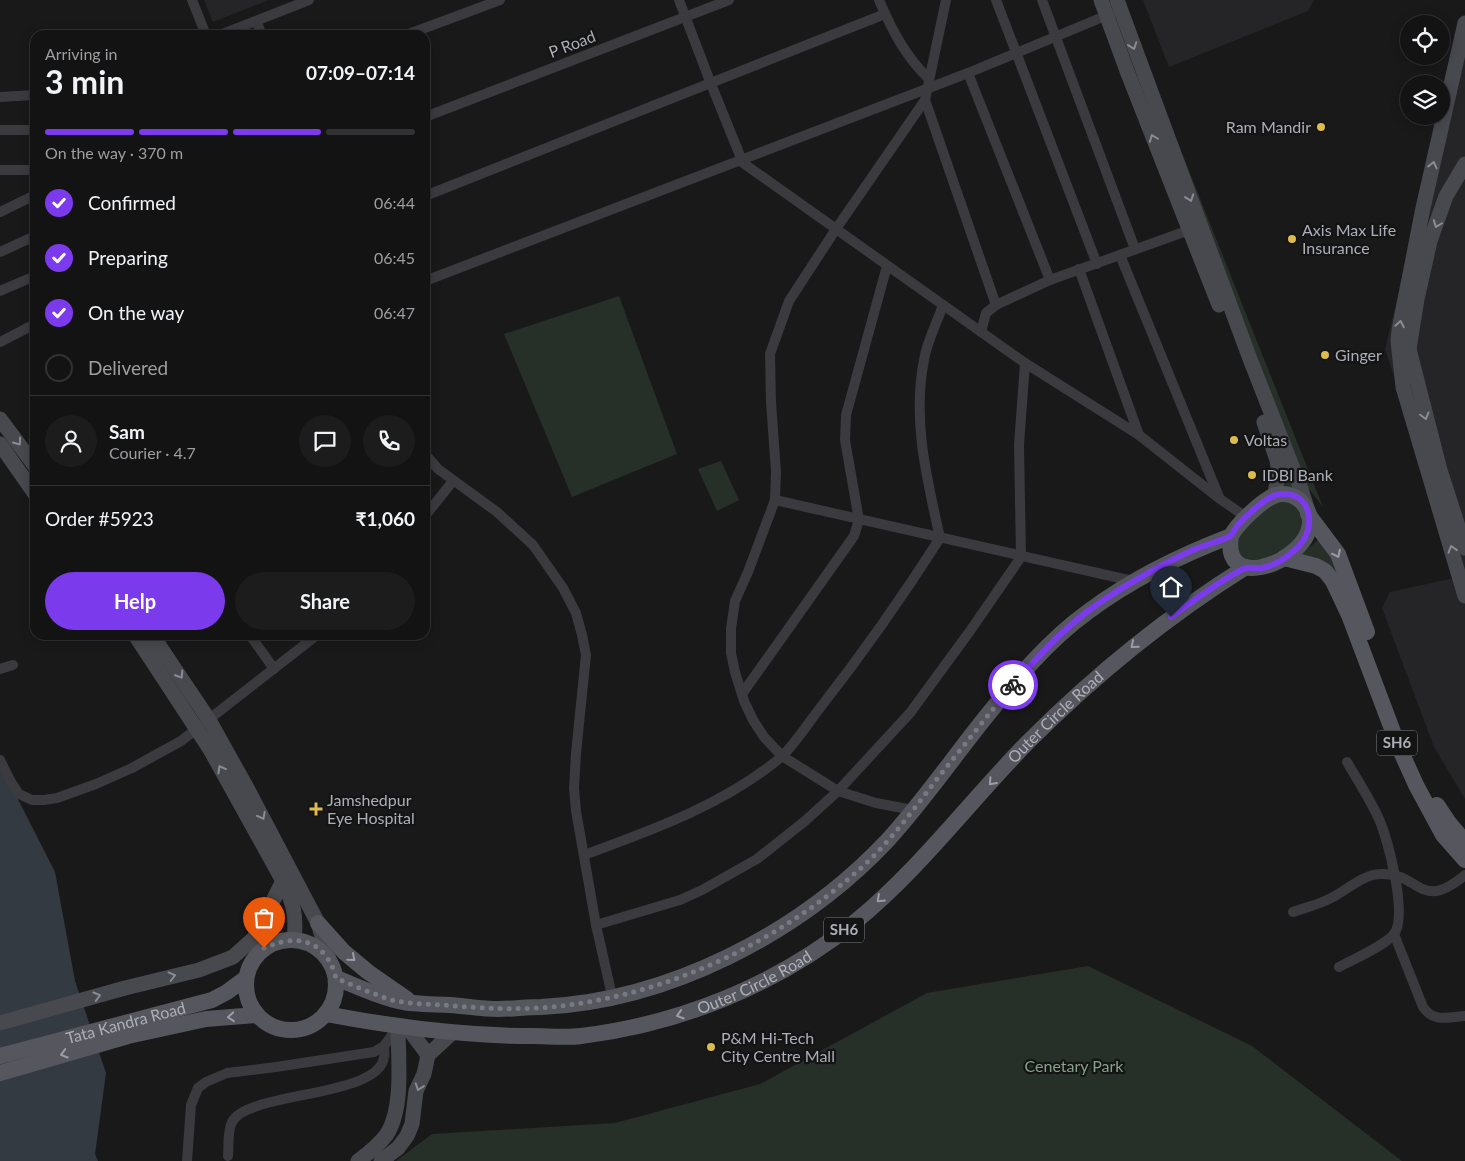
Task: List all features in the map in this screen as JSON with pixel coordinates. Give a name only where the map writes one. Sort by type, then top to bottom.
[{"type":"main road","name":"SH6","points":[[1274,496],[1285,494],[1300,500],[1338,554],[1412,756],[1426,787],[1449,823],[1465,842]]},
{"type":"main road","points":[[1246,568],[1238,563],[1234,557],[1230,542],[1231,536],[1235,528],[1246,517],[1274,496]]},
{"type":"main road","name":"SH6","points":[[1246,568],[1262,568],[1284,558],[1297,549],[1305,539],[1310,524],[1308,512]]},
{"type":"main road","name":"SH6","points":[[336,978],[376,994],[411,1003],[496,1009],[560,1006],[612,996],[664,984],[713,963],[791,921],[825,898],[861,867],[888,840],[913,810],[1013,684],[1050,644],[1088,611],[1133,581],[1195,549],[1231,536]]},
{"type":"main road","name":"SH6","points":[[1284,558],[1316,566],[1325,571],[1333,581],[1349,615],[1398,745],[1416,785],[1443,835],[1465,860]]},
{"type":"main road","name":"Outer Circle Road","points":[[326,1014],[452,1033],[504,1036],[579,1036],[660,1020],[707,1006],[759,984],[806,956],[854,922],[902,879],[1028,742],[1103,671],[1142,638],[1185,607],[1246,568]]},
{"type":"main road","points":[[318,923],[344,952],[411,1003],[403,1027]]},
{"type":"main road","points":[[294,940],[308,943],[319,950],[329,960],[336,978],[335,997],[326,1014],[310,1026],[291,1031],[272,1027],[256,1015],[247,998],[246,978],[252,961],[264,948],[281,941],[294,940]]},
{"type":"main road","name":"Tata Kandra Road","points":[[0,1056],[128,1029],[212,1000],[246,978]]},
{"type":"main road","points":[[0,1073],[128,1029],[256,1015]]},
{"type":"street","points":[[192,0],[204,30]]},
{"type":"street","points":[[233,30],[309,0]]},
{"type":"street","points":[[419,30],[500,0]]},
{"type":"street","points":[[679,0],[743,163],[1025,363],[1139,435],[1220,499],[1246,517]]},
{"type":"street","name":"P Road","points":[[430,115],[729,0]]},
{"type":"street","points":[[879,0],[902,49],[928,84]]},
{"type":"street","points":[[913,810],[876,802],[838,790],[782,756],[764,737],[753,720],[742,694],[735,672],[731,629],[736,601],[775,500],[776,472],[770,354],[790,301],[836,229],[925,100],[946,0]]},
{"type":"street","points":[[996,0],[1096,264]]},
{"type":"street","points":[[1042,0],[1135,249]]},
{"type":"street","points":[[1101,0],[1115,8],[1277,460],[1279,475],[1274,496]]},
{"type":"street","points":[[430,280],[742,160],[928,84],[968,73],[1018,54],[1115,8]]},
{"type":"street","points":[[430,194],[885,14]]},
{"type":"street","points":[[256,21],[260,30]]},
{"type":"street","points":[[1465,23],[1423,208],[1398,341],[1465,596]]},
{"type":"street","points":[[968,73],[1050,280]]},
{"type":"street","points":[[0,96],[30,95]]},
{"type":"street","points":[[925,100],[996,305]]},
{"type":"street","points":[[0,130],[30,130]]},
{"type":"street","points":[[1465,164],[1446,196],[1430,241],[1417,299],[1409,349],[1409,384],[1440,470],[1465,548]]},
{"type":"street","points":[[0,170],[30,170]]},
{"type":"street","points":[[3,208],[30,197]]},
{"type":"street","points":[[981,332],[986,313],[996,305],[1050,280],[1195,229]]},
{"type":"street","points":[[1195,229],[1250,359],[1301,489],[1308,512]]},
{"type":"street","points":[[0,252],[30,238]]},
{"type":"street","points":[[1120,255],[1220,499]]},
{"type":"street","points":[[742,694],[854,536],[859,520],[845,440],[846,414],[887,266]]},
{"type":"street","points":[[1079,269],[1139,435]]},
{"type":"street","points":[[0,291],[30,278]]},
{"type":"street","points":[[584,855],[652,830],[702,807],[748,780],[782,756],[858,659],[906,591],[940,538],[923,462],[920,404],[924,358],[943,306]]},
{"type":"street","points":[[0,342],[30,327]]},
{"type":"street","points":[[596,925],[680,900],[702,890],[768,850],[805,821],[838,790],[910,712],[970,631],[1021,556],[1019,445],[1025,363]]},
{"type":"street","points":[[0,418],[30,457]]},
{"type":"street","points":[[0,444],[30,487]]},
{"type":"street","points":[[430,460],[438,469],[497,512],[533,545],[563,588],[576,613],[586,655],[578,722],[574,788],[576,811],[596,925],[612,996]]},
{"type":"street","points":[[17,468],[30,462]]},
{"type":"street","points":[[430,510],[454,481]]},
{"type":"street","points":[[775,500],[1133,581]]},
{"type":"street","points":[[139,640],[202,724],[216,760],[283,880],[295,914],[294,940]]},
{"type":"street","points":[[155,640],[318,923],[329,960]]},
{"type":"street","points":[[254,640],[274,669]]},
{"type":"street","points":[[0,760],[19,794],[32,800],[57,798],[132,768],[181,741],[312,640]]},
{"type":"street","points":[[0,669],[13,666]]},
{"type":"street","points":[[1339,968],[1387,940],[1394,934],[1398,926],[1399,917],[1395,876],[1387,842],[1379,820],[1347,762]]},
{"type":"street","points":[[1293,912],[1332,898],[1374,875],[1395,876],[1419,888],[1438,892],[1446,889],[1465,875]]},
{"type":"street","points":[[0,1023],[125,988],[199,970],[233,956],[254,938],[283,880]]},
{"type":"street","points":[[1394,934],[1423,1007],[1428,1014],[1438,1018],[1465,1016]]},
{"type":"street","points":[[403,1027],[428,1056]]},
{"type":"street","points":[[187,1161],[191,1105],[198,1088],[206,1082],[227,1073],[374,1052],[384,1046],[403,1027]]},
{"type":"street","points":[[358,1161],[370,1152],[387,1133],[393,1121],[396,1112],[403,1027]]},
{"type":"street","points":[[381,1161],[398,1148],[407,1136],[412,1124],[416,1091],[424,1074],[428,1056],[452,1033]]},
{"type":"street","points":[[228,1156],[231,1123],[238,1114],[249,1109],[360,1080],[378,1070],[384,1059],[384,1046]]},
{"type":"street","points":[[396,1112],[413,1115]]},
{"type":"shaded area","points":[[204,0],[269,0],[213,22]]},
{"type":"shaded area","points":[[1143,0],[1314,0],[1308,11],[1169,67]]},
{"type":"shaded area","points":[[1465,15],[1465,799],[1434,747],[1382,608],[1390,592],[1459,577],[1385,349],[1439,125],[1450,125],[1450,78]]},
{"type":"shaded area","points":[[0,764],[55,872],[75,981],[106,1073],[95,1154],[98,1161],[0,1161]]},
{"type":"green space","points":[[1121,0],[1323,507],[1309,489],[1292,490],[1281,496],[1291,469]]},
{"type":"green space","points":[[619,296],[677,454],[572,497],[504,334]]},
{"type":"green space","points":[[721,461],[739,500],[717,511],[698,469]]},
{"type":"green space","points":[[1292,498],[1307,521],[1296,543],[1264,559],[1239,561],[1235,531],[1258,509]]},
{"type":"green space","points":[[1321,537],[1332,552],[1351,603],[1302,554]]},
{"type":"green space","name":"Cenetary Park","points":[[1088,966],[1252,1046],[1402,1161],[396,1161],[432,1134],[615,1123],[760,1084],[927,993]]},
{"type":"way so far","points":[[264,948],[281,941],[294,940],[308,943],[329,960],[336,978],[393,1000],[414,1004],[496,1009],[560,1006],[664,984],[713,963],[757,941],[825,898],[861,867],[888,840],[1013,685]]},
{"type":"place","name":"Ram Mandir","points":[[1321,127]]},
{"type":"place","name":"Axis Max Life Insurance","points":[[1292,239]]},
{"type":"place","name":"Ginger","points":[[1325,355]]},
{"type":"place","name":"Voltas","points":[[1234,440]]},
{"type":"place","name":"IDBI Bank","points":[[1252,475]]},
{"type":"place","name":"Jamshedpur Eye Hospital","points":[[316,809]]},
{"type":"place","name":"P&M Hi-Tech City Centre Mall","points":[[711,1047]]},
{"type":"route","points":[[1013,685],[1050,644],[1088,611],[1133,581],[1195,549],[1231,536],[1242,520],[1274,496],[1285,494],[1294,496],[1305,505],[1310,518],[1309,530],[1297,549],[1271,565],[1262,568],[1246,568],[1171,617]]}]
